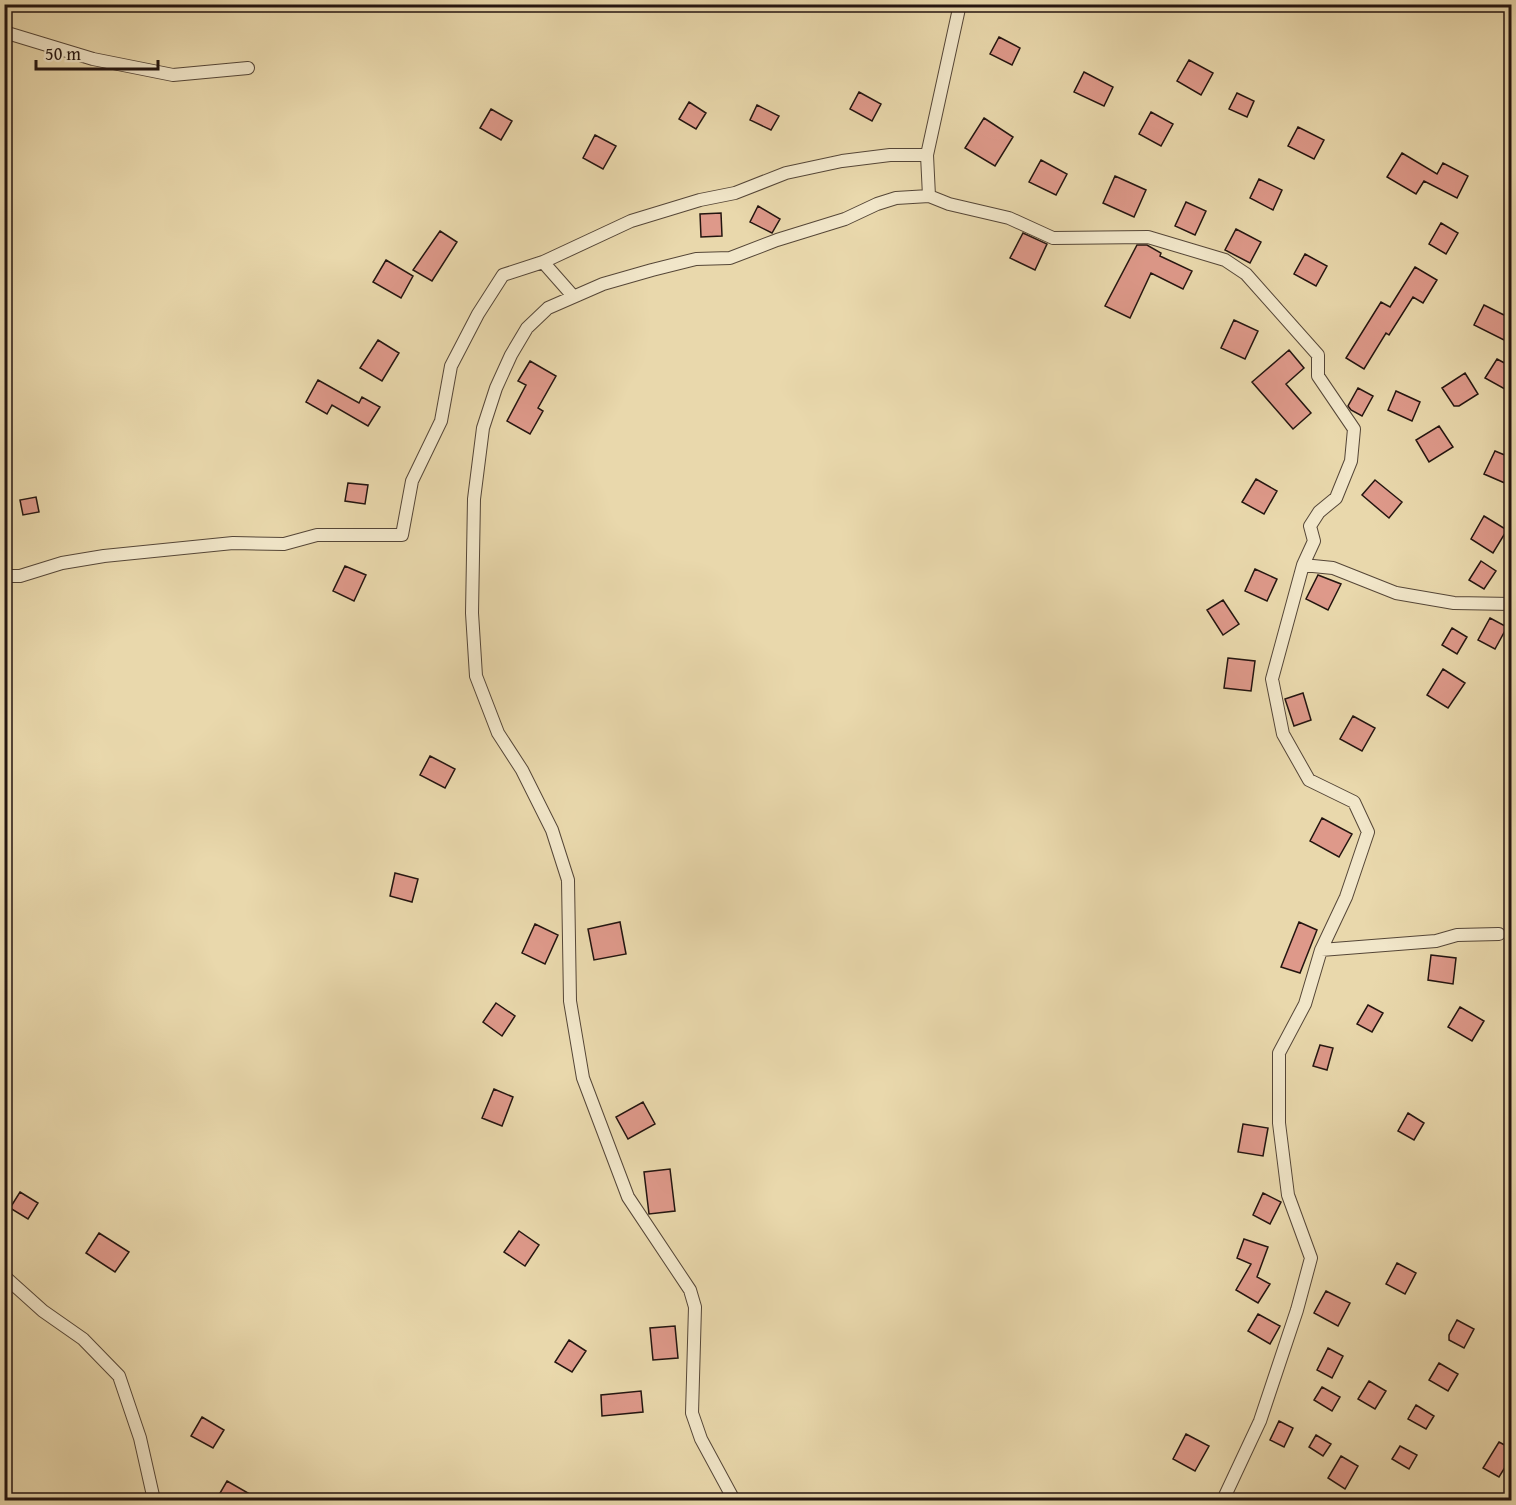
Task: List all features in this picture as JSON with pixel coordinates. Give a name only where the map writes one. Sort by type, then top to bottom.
[{"type":"street","points":[[929,196],[927,155],[960,4]]},
{"type":"street","points":[[4,32],[93,59],[172,75],[248,68]]},
{"type":"street","points":[[4,576],[20,576],[62,563],[104,556],[233,543],[284,544],[317,536],[402,535],[412,481],[441,421],[451,366],[478,314],[503,275],[543,262],[631,221],[700,200],[735,193],[786,173],[890,154],[927,155]]},
{"type":"street","points":[[734,1500],[701,1439],[692,1413],[695,1307],[690,1290],[628,1197],[583,1078],[570,1001],[568,880],[552,830],[522,770],[498,733],[476,676],[472,613],[474,499],[483,428],[496,388],[511,355],[527,328],[548,308],[603,284],[696,259],[730,258],[777,240],[845,219],[896,198],[929,196],[949,204],[1009,218],[1053,238],[1148,237],[1225,260],[1246,274],[1318,355],[1318,376],[1354,429],[1351,461],[1336,498],[1318,512],[1310,526],[1314,541],[1304,565],[1272,679],[1283,734],[1309,780],[1354,802],[1368,832],[1346,897],[1321,950],[1305,1004],[1279,1053],[1279,1123],[1288,1195],[1311,1258],[1297,1310],[1260,1421],[1222,1500]]},
{"type":"street","points":[[543,262],[573,296]]},
{"type":"street","points":[[1304,565],[1332,568],[1396,593],[1454,603],[1512,603]]},
{"type":"street","points":[[1321,950],[1436,941],[1457,935],[1499,934]]},
{"type":"street","points":[[4,1276],[43,1311],[82,1340],[119,1376],[140,1438],[154,1500]]},
{"type":"building","points":[[999,37],[1020,48],[1012,65],[990,54]]},
{"type":"building","points":[[1189,60],[1213,73],[1201,95],[1177,81]]},
{"type":"building","points":[[1084,72],[1113,87],[1104,106],[1074,92]]},
{"type":"building","points":[[859,92],[881,104],[872,121],[850,109]]},
{"type":"building","points":[[1237,93],[1254,101],[1247,117],[1229,109]]},
{"type":"building","points":[[689,102],[706,113],[696,129],[679,119]]},
{"type":"building","points":[[757,105],[779,116],[771,130],[750,120]]},
{"type":"building","points":[[491,109],[512,121],[501,140],[480,128]]},
{"type":"building","points":[[1151,112],[1173,124],[1161,146],[1139,134]]},
{"type":"building","points":[[984,118],[1013,137],[995,166],[965,148]]},
{"type":"building","points":[[1298,127],[1324,140],[1314,159],[1288,146]]},
{"type":"building","points":[[595,135],[616,146],[603,169],[583,158]]},
{"type":"building","points":[[1402,153],[1437,174],[1443,163],[1468,176],[1457,198],[1424,181],[1416,194],[1387,177]]},
{"type":"building","points":[[1041,160],[1067,174],[1056,195],[1029,182]]},
{"type":"building","points":[[1115,176],[1146,190],[1134,217],[1103,203]]},
{"type":"building","points":[[1259,179],[1282,190],[1273,210],[1250,198]]},
{"type":"building","points":[[1186,202],[1206,211],[1195,235],[1175,226]]},
{"type":"building","points":[[758,206],[780,219],[772,233],[750,222]]},
{"type":"building","points":[[721,213],[722,236],[701,237],[700,214]]},
{"type":"building","points":[[1441,223],[1458,233],[1446,254],[1429,244]]},
{"type":"building","points":[[1236,229],[1261,242],[1250,263],[1225,250]]},
{"type":"building","points":[[440,231],[457,242],[432,281],[413,270]]},
{"type":"building","points":[[1023,233],[1047,244],[1035,270],[1010,258]]},
{"type":"building","points":[[1137,245],[1147,245],[1161,253],[1160,256],[1192,271],[1183,289],[1151,273],[1130,318],[1105,306]]},
{"type":"building","points":[[1305,254],[1327,266],[1316,286],[1294,274]]},
{"type":"building","points":[[386,260],[413,276],[401,298],[373,282]]},
{"type":"building","points":[[1415,267],[1437,280],[1423,303],[1413,297],[1389,335],[1386,333],[1364,369],[1346,358],[1381,302],[1390,307]]},
{"type":"building","points":[[1484,305],[1512,319],[1504,340],[1474,325]]},
{"type":"building","points":[[1234,320],[1258,331],[1245,359],[1221,348]]},
{"type":"building","points":[[378,340],[399,353],[382,381],[360,368]]},
{"type":"building","points":[[1289,350],[1304,368],[1286,384],[1311,413],[1293,429],[1252,382]]},
{"type":"building","points":[[1497,359],[1512,367],[1512,393],[1485,378]]},
{"type":"building","points":[[530,361],[556,376],[538,408],[543,411],[530,434],[507,421],[526,385],[518,381]]},
{"type":"building","points":[[1465,373],[1478,394],[1459,406],[1454,406],[1442,388]]},
{"type":"building","points":[[318,380],[359,403],[362,397],[380,407],[368,426],[332,405],[327,414],[306,402]]},
{"type":"building","points":[[1358,388],[1373,396],[1362,416],[1348,406]]},
{"type":"building","points":[[1396,391],[1420,402],[1412,421],[1388,410]]},
{"type":"building","points":[[1439,426],[1453,447],[1429,462],[1416,440]]},
{"type":"building","points":[[1495,451],[1512,458],[1512,475],[1507,484],[1484,474]]},
{"type":"building","points":[[1256,479],[1277,491],[1264,514],[1242,502]]},
{"type":"building","points":[[1375,480],[1402,502],[1389,518],[1362,495]]},
{"type":"building","points":[[348,483],[368,485],[365,504],[345,501]]},
{"type":"building","points":[[36,497],[39,512],[23,515],[20,500]]},
{"type":"building","points":[[1484,516],[1507,530],[1493,553],[1471,539]]},
{"type":"building","points":[[1481,561],[1496,571],[1484,589],[1469,580]]},
{"type":"building","points":[[345,566],[366,575],[354,601],[333,591]]},
{"type":"building","points":[[1255,569],[1277,579],[1267,601],[1245,591]]},
{"type":"building","points":[[1318,575],[1341,584],[1328,610],[1306,599]]},
{"type":"building","points":[[1223,600],[1239,624],[1223,635],[1207,610]]},
{"type":"building","points":[[1490,618],[1507,627],[1495,649],[1478,640]]},
{"type":"building","points":[[1452,628],[1467,637],[1457,654],[1442,645]]},
{"type":"building","points":[[1228,658],[1255,661],[1251,691],[1224,688]]},
{"type":"building","points":[[1443,669],[1465,683],[1448,708],[1427,695]]},
{"type":"building","points":[[1303,693],[1311,720],[1294,726],[1285,699]]},
{"type":"building","points":[[1353,716],[1375,728],[1362,751],[1340,739]]},
{"type":"building","points":[[430,756],[455,769],[445,788],[420,775]]},
{"type":"building","points":[[1322,818],[1352,834],[1339,857],[1310,841]]},
{"type":"building","points":[[395,873],[418,879],[412,902],[390,896]]},
{"type":"building","points":[[620,922],[626,954],[594,960],[588,929]]},
{"type":"building","points":[[1299,922],[1317,930],[1300,973],[1281,967]]},
{"type":"building","points":[[535,924],[558,935],[545,964],[522,953]]},
{"type":"building","points":[[1431,955],[1456,958],[1453,984],[1428,980]]},
{"type":"building","points":[[496,1003],[515,1016],[502,1036],[483,1022]]},
{"type":"building","points":[[1368,1005],[1383,1013],[1372,1032],[1357,1024]]},
{"type":"building","points":[[1460,1007],[1484,1021],[1472,1041],[1448,1027]]},
{"type":"building","points":[[1320,1045],[1333,1048],[1327,1070],[1313,1066]]},
{"type":"building","points":[[494,1089],[513,1097],[502,1126],[482,1118]]},
{"type":"building","points":[[643,1102],[655,1124],[628,1139],[616,1117]]},
{"type":"building","points":[[1408,1113],[1424,1123],[1414,1140],[1398,1131]]},
{"type":"building","points":[[1243,1124],[1268,1128],[1263,1156],[1238,1152]]},
{"type":"building","points":[[670,1169],[675,1211],[649,1214],[644,1172]]},
{"type":"building","points":[[20,1192],[38,1203],[28,1219],[10,1208]]},
{"type":"building","points":[[1263,1193],[1281,1202],[1270,1224],[1253,1215]]},
{"type":"building","points":[[519,1231],[539,1245],[525,1266],[504,1252]]},
{"type":"building","points":[[99,1233],[129,1252],[115,1272],[86,1253]]},
{"type":"building","points":[[1244,1239],[1268,1247],[1257,1277],[1270,1284],[1258,1303],[1236,1290],[1251,1264],[1237,1258]]},
{"type":"building","points":[[1397,1263],[1416,1273],[1405,1294],[1386,1284]]},
{"type":"building","points":[[1326,1291],[1350,1303],[1338,1326],[1314,1313]]},
{"type":"building","points":[[1258,1314],[1280,1326],[1270,1344],[1248,1331]]},
{"type":"building","points":[[1457,1320],[1474,1329],[1464,1348],[1449,1340],[1449,1335]]},
{"type":"building","points":[[675,1326],[678,1358],[653,1360],[650,1328]]},
{"type":"building","points":[[569,1340],[586,1351],[572,1372],[555,1362]]},
{"type":"building","points":[[1328,1348],[1343,1356],[1332,1378],[1317,1370]]},
{"type":"building","points":[[1439,1363],[1458,1374],[1448,1391],[1429,1380]]},
{"type":"building","points":[[1369,1381],[1386,1391],[1375,1409],[1358,1399]]},
{"type":"building","points":[[1322,1387],[1340,1397],[1332,1411],[1314,1400]]},
{"type":"building","points":[[641,1391],[643,1412],[602,1416],[601,1395]]},
{"type":"building","points":[[1416,1405],[1434,1416],[1426,1429],[1408,1419]]},
{"type":"building","points":[[202,1417],[224,1430],[213,1448],[191,1436]]},
{"type":"building","points":[[1279,1421],[1293,1428],[1284,1447],[1270,1440]]},
{"type":"building","points":[[1186,1434],[1209,1446],[1195,1471],[1173,1459]]},
{"type":"building","points":[[1316,1435],[1331,1444],[1323,1456],[1309,1447]]},
{"type":"building","points":[[1499,1442],[1512,1449],[1512,1456],[1499,1477],[1483,1468]]},
{"type":"building","points":[[1400,1446],[1417,1455],[1409,1469],[1392,1459]]},
{"type":"building","points":[[1341,1456],[1358,1466],[1345,1489],[1328,1478]]},
{"type":"building","points":[[227,1481],[260,1500],[216,1500]]}]
